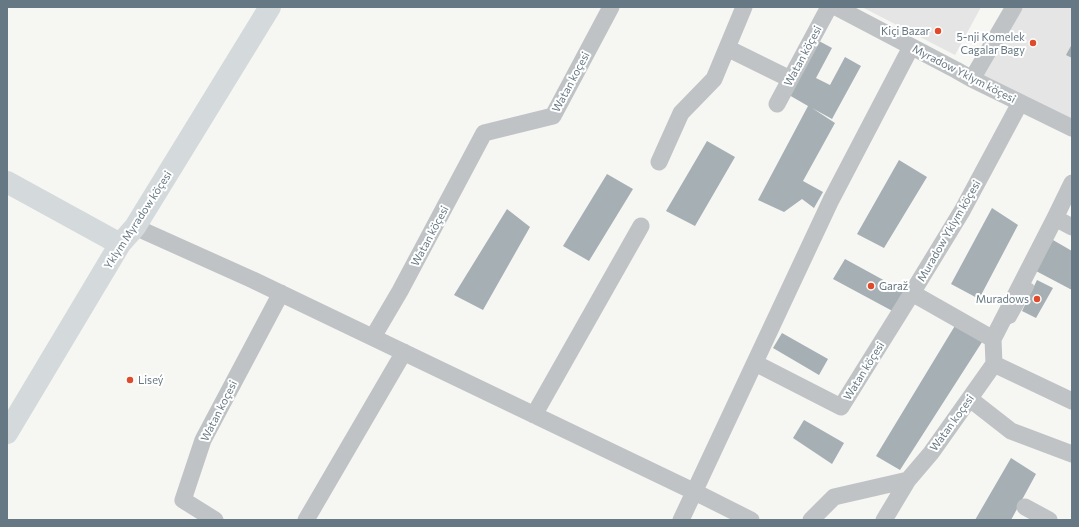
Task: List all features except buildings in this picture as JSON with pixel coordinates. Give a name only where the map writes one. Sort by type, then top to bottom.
[{"type":"street","name":"Yklym Myradow köçesi","points":[[7,433],[120,244],[135,227],[270,7]]},
{"type":"street","name":"Watan koçesi","points":[[484,133],[553,116],[611,7]]},
{"type":"street","points":[[659,162],[681,113],[714,79],[744,7]]},
{"type":"street","name":"Watan köçesi","points":[[777,104],[829,7]]},
{"type":"street","name":"Myradow Yklym köçesi","points":[[836,7],[972,79],[1072,128]]},
{"type":"street","points":[[972,79],[1014,7]]},
{"type":"street","points":[[681,520],[831,200],[911,47]]},
{"type":"street","points":[[727,48],[790,79]]},
{"type":"street","name":"Muradow Yklym köçesi","points":[[996,332],[912,294],[962,211],[1020,102]]},
{"type":"street","name":"Watan köçesi","points":[[373,337],[400,291],[484,133]]},
{"type":"street","points":[[7,182],[120,244]]},
{"type":"street","points":[[1072,183],[1056,218],[996,332],[994,364],[1072,401]]},
{"type":"street","points":[[1056,218],[1072,227]]},
{"type":"street","points":[[534,414],[641,226]]},
{"type":"street","points":[[135,227],[282,293],[751,520]]},
{"type":"street","name":"Watan koçesi","points":[[215,520],[183,500],[203,440],[282,293]]},
{"type":"street","name":"Watan köçesi","points":[[755,363],[841,407],[912,294]]},
{"type":"street","points":[[306,520],[404,352]]},
{"type":"street","name":"Watan koçesi","points":[[884,520],[908,480],[931,453],[994,364]]},
{"type":"street","points":[[970,399],[1011,431],[1072,454]]},
{"type":"street","points":[[811,520],[834,497],[908,480]]},
{"type":"street","points":[[1025,507],[1049,520]]},
{"type":"lane","points":[[996,332],[1012,319],[1030,287]]},
{"type":"shaded area","name":"Kiçi Bazar","points":[[862,7],[981,7],[955,55]]},
{"type":"shaded area","name":"5-nji Komelek Cagalar Bagy","points":[[1014,7],[1072,7],[1072,125],[972,79]]},
{"type":"place","name":"Kiçi Bazar","points":[[938,31]]},
{"type":"place","name":"5-nji Komelek Cagalar Bagy","points":[[1033,43]]},
{"type":"place","name":"Garaž","points":[[871,286]]},
{"type":"place","name":"Muradows","points":[[1037,299]]},
{"type":"place","name":"Liseý","points":[[130,380]]}]
